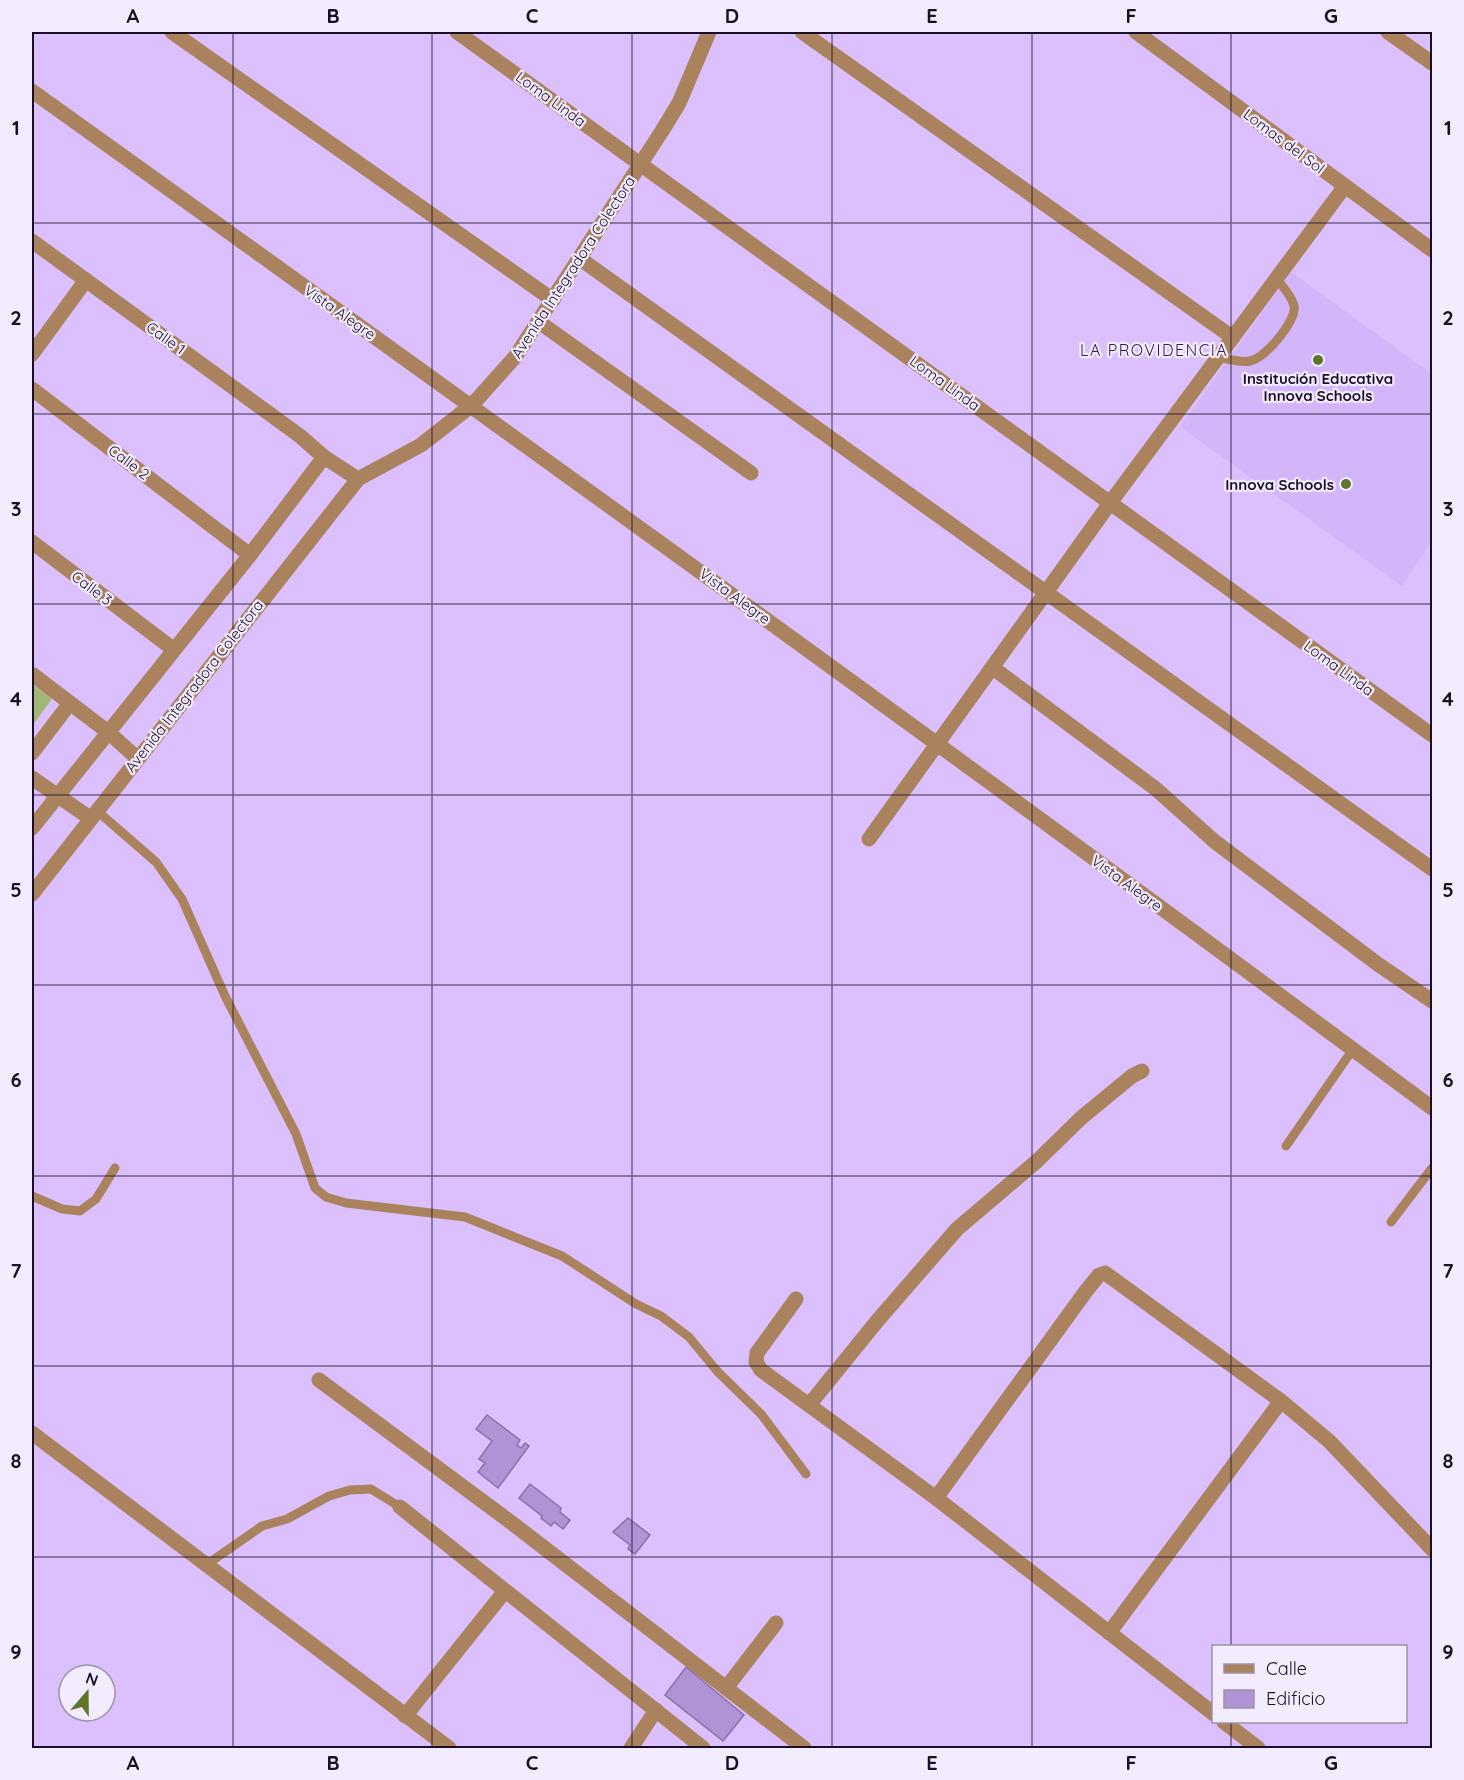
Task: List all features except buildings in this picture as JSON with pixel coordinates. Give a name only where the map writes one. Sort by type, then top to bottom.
[{"type":"street","points":[[172,32],[553,300]]},
{"type":"street","name":"Loma Linda","points":[[458,32],[1432,735]]},
{"type":"street","name":"Avenida Integradora Colectora","points":[[32,894],[358,479],[421,445],[472,405],[515,357],[679,103],[709,32]]},
{"type":"street","points":[[802,32],[1232,337]]},
{"type":"street","name":"Lomas del Sol","points":[[1136,32],[1432,250]]},
{"type":"street","points":[[1388,32],[1432,63]]},
{"type":"street","name":"Vista Alegre","points":[[32,92],[472,405],[938,743],[1432,1108]]},
{"type":"street","points":[[869,839],[993,668],[1044,593],[1345,186]]},
{"type":"street","name":"Calle 1","points":[[32,241],[300,436],[324,457]]},
{"type":"street","points":[[579,258],[1432,869]]},
{"type":"street","points":[[32,354],[86,280]]},
{"type":"street","points":[[539,322],[751,473]]},
{"type":"street","name":"Calle 2","points":[[32,388],[250,555]]},
{"type":"street","points":[[32,828],[250,555],[324,457],[358,479]]},
{"type":"street","name":"Calle 3","points":[[32,542],[173,650]]},
{"type":"street","points":[[993,668],[1156,789],[1214,841],[1379,965],[1432,1001]]},
{"type":"street","points":[[32,674],[108,732],[137,758]]},
{"type":"street","points":[[32,753],[70,703]]},
{"type":"street","points":[[32,778],[93,814]]},
{"type":"street","points":[[809,1406],[878,1320],[957,1229],[1037,1161],[1080,1118],[1132,1076],[1142,1071]]},
{"type":"street","points":[[936,1498],[1086,1291],[1099,1275],[1105,1273],[1281,1401],[1329,1440],[1432,1549]]},
{"type":"street","points":[[796,1299],[764,1341],[756,1362],[761,1370],[936,1498],[1212,1712]]},
{"type":"street","points":[[319,1380],[512,1523],[804,1749]]},
{"type":"street","points":[[1109,1633],[1281,1401]]},
{"type":"street","points":[[32,1433],[449,1749]]},
{"type":"street","points":[[400,1507],[703,1749]]},
{"type":"street","points":[[405,1716],[505,1591]]},
{"type":"street","points":[[726,1688],[776,1623]]},
{"type":"street","points":[[631,1749],[656,1710]]},
{"type":"street","points":[[1225,1723],[1258,1749]]},
{"type":"lane","points":[[1218,357],[1248,362],[1258,359],[1274,343],[1293,317],[1294,310],[1294,303],[1276,278]]},
{"type":"lane","points":[[93,814],[156,862],[182,899],[225,996],[296,1134],[315,1188],[326,1197],[346,1203],[465,1218],[562,1256],[636,1304],[661,1316],[689,1337],[717,1371],[761,1414],[806,1474]]},
{"type":"lane","points":[[1286,1146],[1353,1049]]},
{"type":"lane","points":[[32,1196],[62,1209],[80,1211],[96,1198],[115,1168]]},
{"type":"lane","points":[[1391,1222],[1432,1168]]},
{"type":"lane","points":[[206,1565],[262,1526],[287,1519],[329,1496],[350,1490],[371,1490],[400,1507]]},
{"type":"shaded area","name":"Innova Schools","points":[[1291,272],[1432,374],[1432,541],[1402,586],[1180,427]]},
{"type":"green space","points":[[32,684],[52,699],[32,726]]},
{"type":"place","name":"Institución Educativa Innova Schools","points":[[1318,360]]},
{"type":"place","name":"Innova Schools","points":[[1346,484]]},
{"type":"district","name":"LA PROVIDENCIA","points":[[1154,350]]}]
